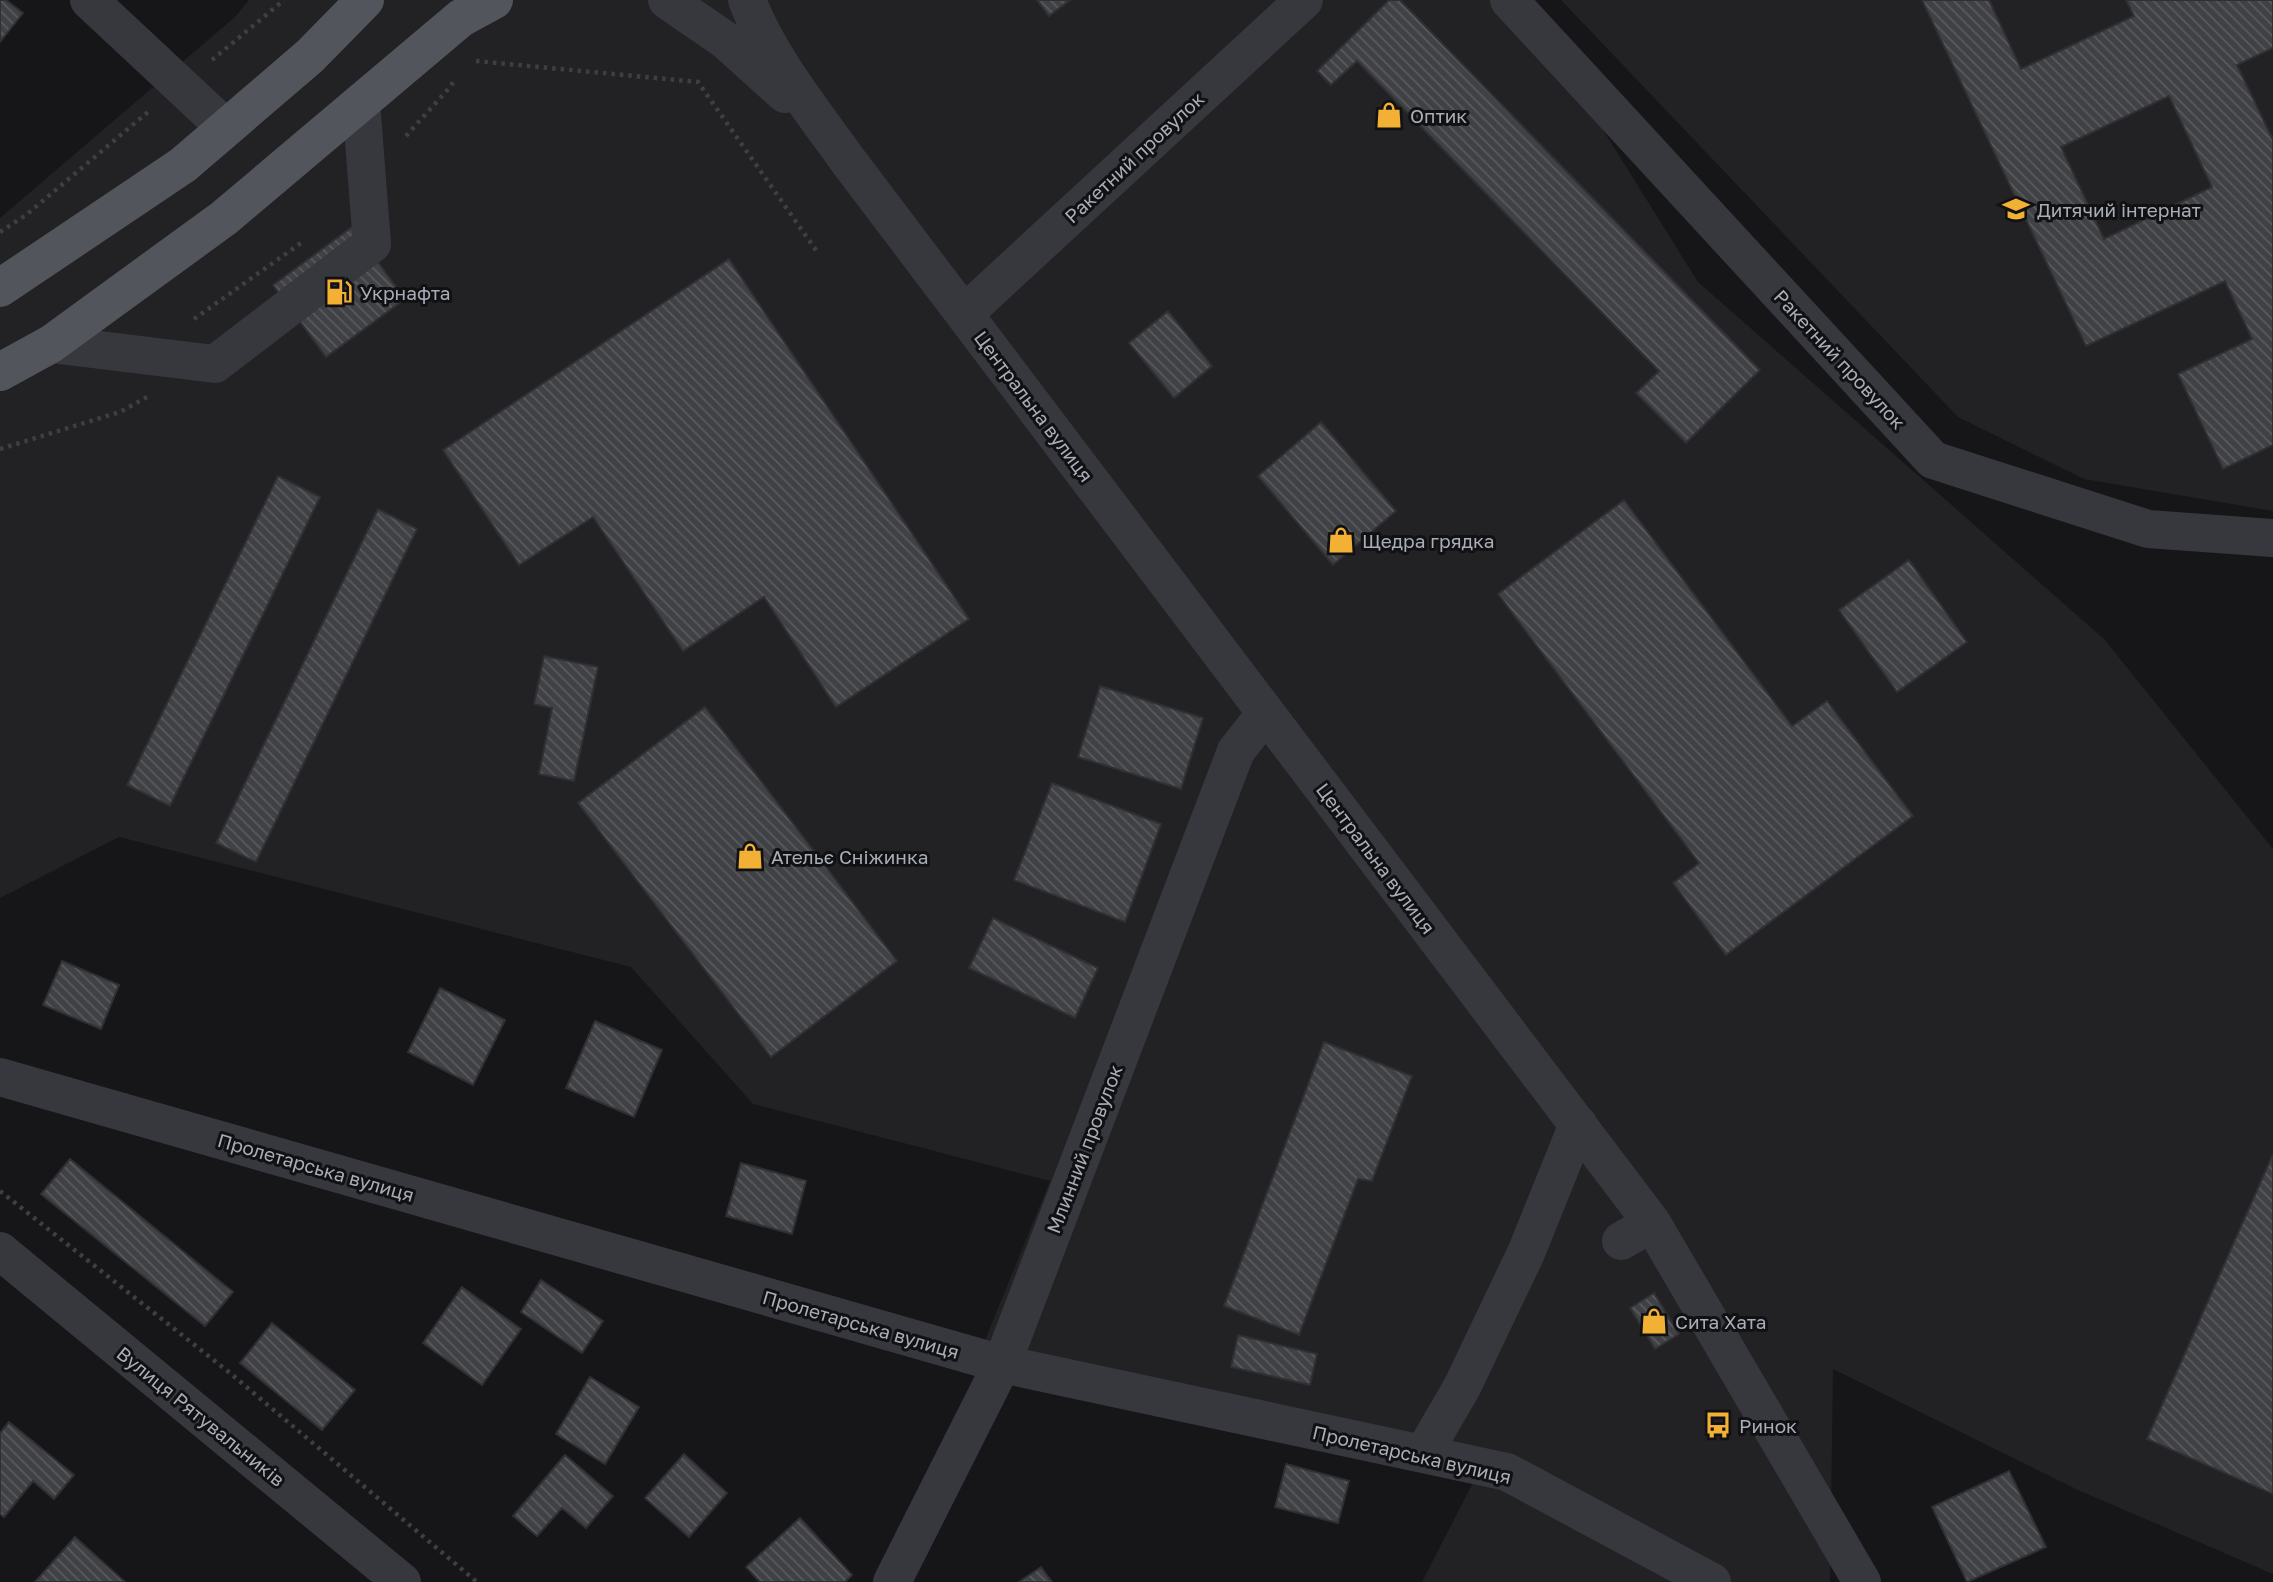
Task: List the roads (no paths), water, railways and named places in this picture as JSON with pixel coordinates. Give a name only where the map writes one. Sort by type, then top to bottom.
[{"type":"main road","points":[[0,288],[183,165],[310,56],[365,0]]},
{"type":"main road","points":[[0,372],[51,344],[224,218],[461,18],[494,0]]},
{"type":"street","points":[[89,0],[226,128]]},
{"type":"street","points":[[667,0],[725,40],[771,80],[849,162]]},
{"type":"street","points":[[747,0],[753,16],[792,82],[849,162]]},
{"type":"street","name":"Ракетний провулок","points":[[964,314],[1304,0]]},
{"type":"street","name":"Ракетний провулок","points":[[1509,0],[1933,460],[2148,530],[2273,538]]},
{"type":"street","points":[[51,344],[215,363],[372,244],[361,102]]},
{"type":"street","name":"Центральна вулиця","points":[[849,162],[890,243],[964,314],[1578,1124],[1637,1232],[1862,1582]]},
{"type":"street","name":"Млинний провулок","points":[[892,1582],[1002,1364],[1236,751],[1266,713]]},
{"type":"street","name":"Пролетарська вулиця","points":[[0,1077],[1002,1364],[1507,1472],[1695,1578]]},
{"type":"street","points":[[1423,1454],[1462,1387],[1526,1253],[1578,1124]]},
{"type":"street","name":"Вулиця Рятувальників","points":[[0,1251],[402,1582]]},
{"type":"place","name":"Оптик","points":[[1389,115]]},
{"type":"place","name":"Дитячий інтернат","points":[[2016,209]]},
{"type":"place","name":"Укрнафта","points":[[339,292]]},
{"type":"place","name":"Щедра грядка","points":[[1341,540]]},
{"type":"place","name":"Ательє Сніжинка","points":[[750,856]]},
{"type":"place","name":"Сита Хата","points":[[1654,1321]]},
{"type":"place","name":"Ринок","points":[[1718,1425]]}]
